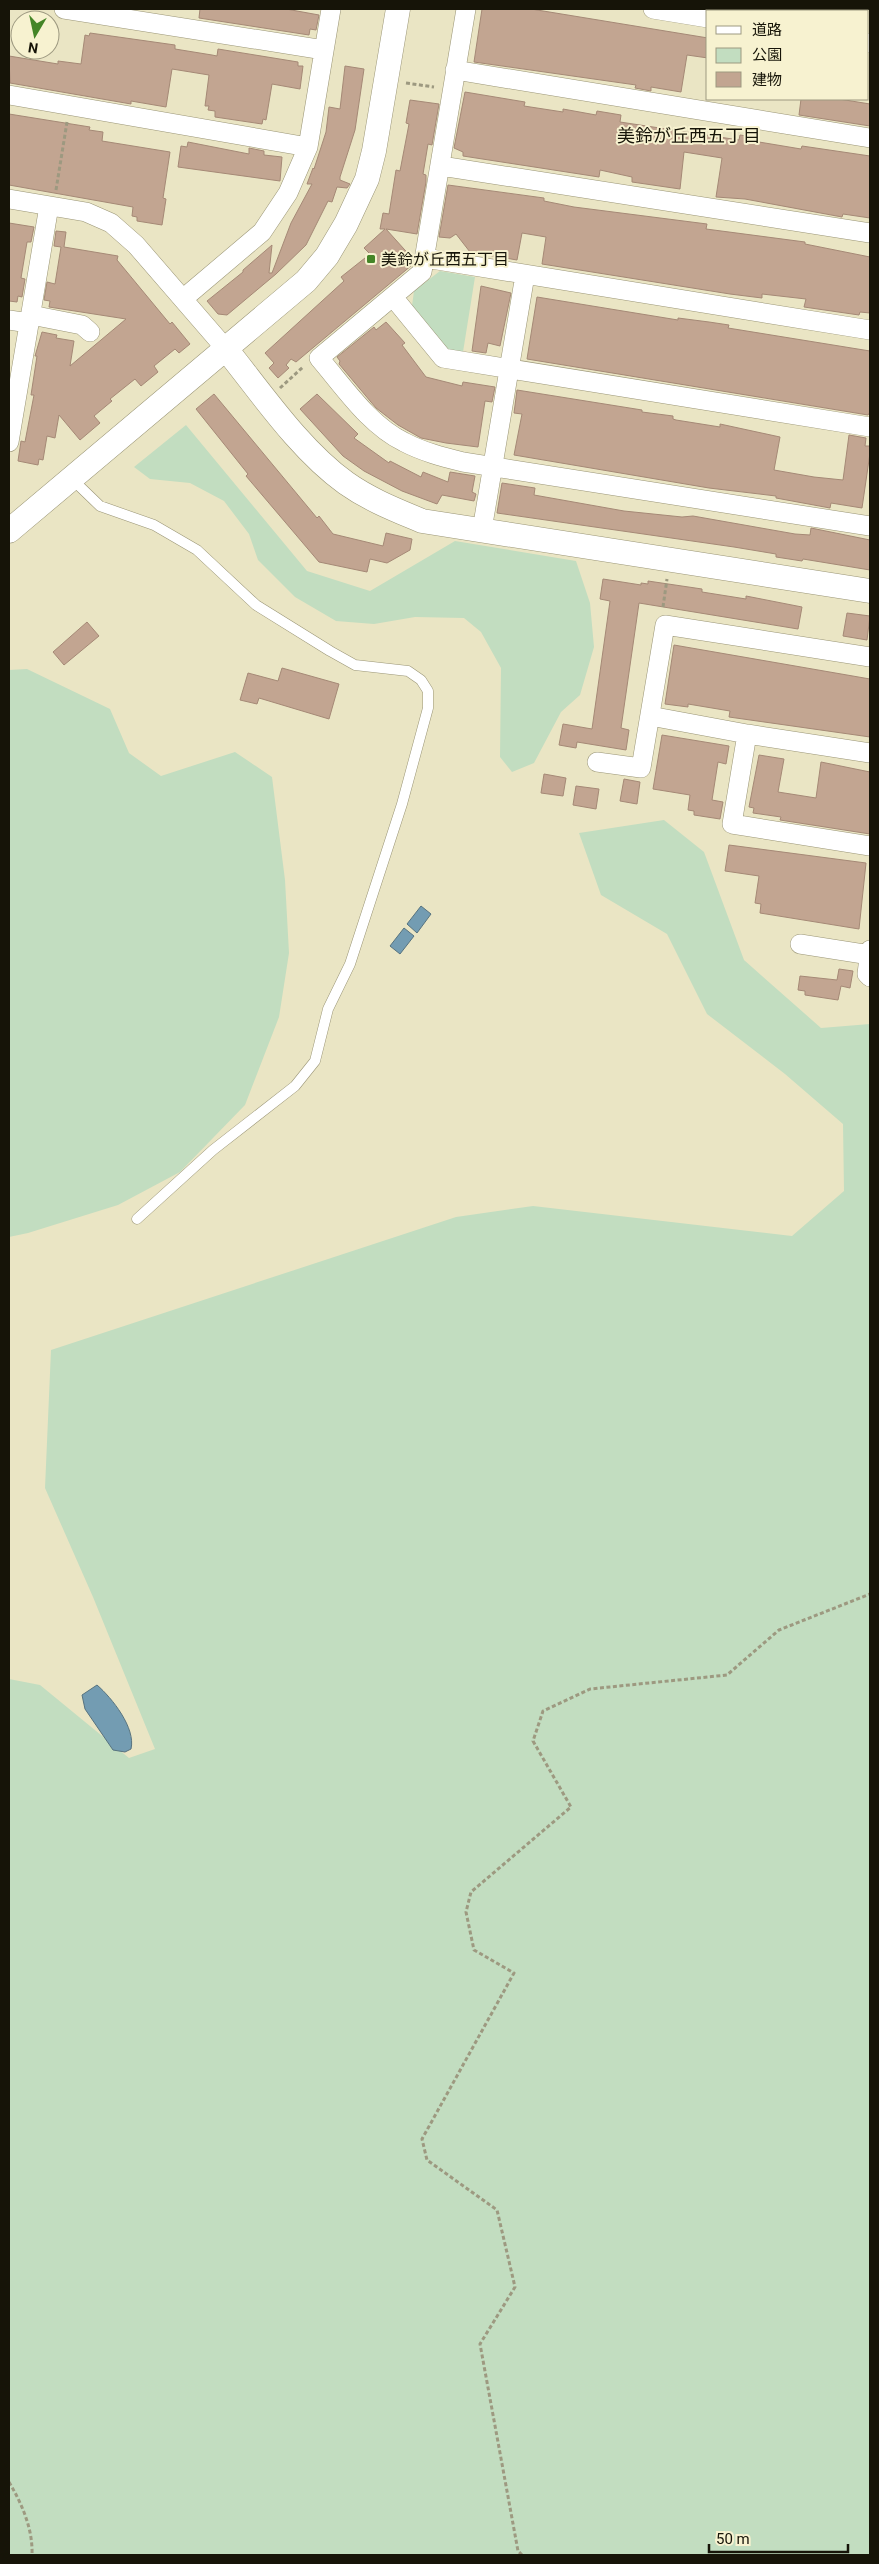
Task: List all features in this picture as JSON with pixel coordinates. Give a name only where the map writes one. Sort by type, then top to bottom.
[{"type":"street","points":[[64,9],[324,50]]},
{"type":"street","points":[[184,298],[262,232],[288,193],[308,147],[331,9]]},
{"type":"street","points":[[9,531],[306,281],[327,256],[358,201],[367,179],[374,151],[398,9]]},
{"type":"street","points":[[466,9],[422,272],[319,358],[372,420],[402,442],[429,453],[493,466],[870,526]]},
{"type":"street","points":[[653,9],[706,18]]},
{"type":"street","points":[[455,70],[870,138]]},
{"type":"street","points":[[9,95],[308,147]]},
{"type":"street","points":[[441,166],[870,234]]},
{"type":"street","points":[[9,199],[52,202],[86,212],[111,223],[136,245],[184,298],[312,454],[346,483],[379,503],[422,520],[870,592]]},
{"type":"street","points":[[9,442],[52,202]]},
{"type":"street","points":[[425,258],[870,330]]},
{"type":"street","points":[[482,530],[525,275]]},
{"type":"street","points":[[393,297],[442,358],[870,427]]},
{"type":"street","points":[[9,320],[30,319],[82,325],[90,332]]},
{"type":"street","points":[[597,762],[641,768],[665,624],[870,657]]},
{"type":"street","points":[[650,716],[747,734],[870,753]]},
{"type":"street","points":[[747,734],[732,824],[870,846]]},
{"type":"street","points":[[800,944],[870,952],[867,974],[870,977]]},
{"type":"lane","points":[[72,479],[100,506],[154,525],[197,550],[256,605],[330,651],[355,665],[408,671],[421,680],[428,691],[428,708],[402,804],[350,964],[328,1010],[315,1061],[295,1086],[213,1150],[137,1219]]},
{"type":"path","points":[[406,83],[452,90]]},
{"type":"path","points":[[52,202],[70,105]]},
{"type":"path","points":[[278,389],[308,362],[319,358]]},
{"type":"path","points":[[665,624],[661,616],[668,572]]},
{"type":"path","points":[[522,2555],[518,2551],[480,2344],[515,2288],[497,2210],[427,2160],[422,2139],[514,1973],[474,1950],[466,1912],[471,1892],[571,1807],[533,1741],[543,1711],[590,1689],[727,1675],[779,1630],[870,1594]]},
{"type":"path","points":[[9,2482],[22,2505],[32,2544],[32,2555]]},
{"type":"green space","points":[[440,271],[475,277],[463,352],[447,350],[412,306],[414,291]]},
{"type":"green space","points":[[186,425],[307,571],[370,591],[455,541],[576,561],[590,603],[594,647],[580,695],[561,712],[534,763],[512,772],[500,757],[501,668],[481,632],[464,618],[415,617],[374,624],[336,621],[295,597],[258,560],[249,534],[224,501],[190,483],[150,479],[134,467]]},
{"type":"green space","points":[[27,669],[110,709],[129,753],[161,776],[235,752],[272,777],[285,880],[289,953],[279,1017],[245,1105],[180,1172],[118,1205],[28,1233],[9,1237],[9,670]]},
{"type":"green space","points":[[664,820],[704,852],[744,960],[821,1028],[870,1024],[870,2555],[9,2555],[9,1679],[40,1685],[129,1758],[155,1749],[93,1597],[45,1488],[51,1350],[456,1217],[533,1206],[792,1236],[844,1191],[843,1124],[785,1074],[707,1014],[667,934],[601,895],[579,833]]},
{"type":"water","points":[[421,906],[431,914],[417,933],[407,924]]},
{"type":"water","points":[[404,928],[414,936],[400,954],[390,946]]},
{"type":"water","points":[[97,1685],[116,1705],[130,1732],[131,1749],[125,1752],[113,1750],[85,1709],[82,1695]]},
{"type":"building","points":[[200,9],[286,9],[319,15],[316,30],[310,29],[309,35],[199,18]]},
{"type":"building","points":[[482,9],[531,9],[706,38],[706,58],[687,55],[681,92],[651,87],[651,91],[635,88],[636,85],[474,62]]},
{"type":"building","points":[[90,33],[175,45],[175,49],[217,56],[218,49],[298,62],[298,66],[303,66],[300,89],[272,84],[266,120],[263,119],[262,124],[215,117],[215,111],[208,110],[209,106],[205,106],[209,75],[172,69],[166,107],[131,101],[131,104],[10,83],[9,56],[10,60],[34,60],[58,64],[58,61],[81,64],[85,35],[89,36]]},
{"type":"building","points":[[345,66],[364,69],[355,130],[340,177],[340,180],[350,184],[347,188],[337,187],[332,202],[328,201],[306,245],[276,274],[227,315],[218,314],[207,301],[243,272],[272,245],[269,273],[272,273],[291,223],[312,184],[307,184],[326,132],[329,107],[340,109]]},
{"type":"building","points":[[465,92],[525,102],[524,106],[563,112],[563,109],[596,115],[597,111],[621,115],[620,122],[739,140],[740,135],[754,137],[753,141],[801,149],[802,146],[870,156],[870,218],[843,214],[842,217],[745,199],[716,197],[722,158],[684,152],[680,189],[632,182],[632,177],[600,170],[599,177],[463,156],[463,152],[454,148]]},
{"type":"building","points":[[410,100],[439,104],[432,145],[428,144],[423,174],[426,175],[426,182],[417,234],[386,229],[413,259],[412,265],[296,362],[291,359],[286,365],[289,368],[278,378],[269,368],[274,363],[265,353],[344,281],[341,277],[370,254],[364,248],[385,229],[380,229],[383,213],[389,214],[396,170],[400,171],[409,124],[406,123]]},
{"type":"building","points":[[801,100],[845,100],[870,104],[870,126],[799,115]]},
{"type":"building","points":[[9,114],[90,127],[89,130],[103,132],[102,141],[170,152],[163,198],[166,199],[162,225],[137,221],[137,217],[132,216],[133,207],[9,185]]},
{"type":"building","points":[[188,142],[249,154],[249,148],[264,151],[264,155],[282,157],[280,181],[178,167],[181,146],[187,147]]},
{"type":"building","points":[[448,185],[544,198],[544,201],[574,207],[707,224],[706,229],[805,242],[805,244],[870,257],[870,313],[860,312],[859,315],[804,307],[806,299],[762,294],[762,298],[730,294],[542,264],[546,237],[522,233],[517,260],[470,252],[456,234],[450,238],[439,237]]},
{"type":"building","points":[[9,223],[34,227],[31,242],[27,242],[21,278],[25,279],[22,297],[18,296],[17,302],[9,301]]},
{"type":"building","points":[[56,231],[66,232],[64,247],[118,256],[117,260],[170,324],[172,322],[190,344],[179,353],[175,349],[154,366],[158,372],[141,386],[135,379],[110,399],[112,401],[94,416],[100,423],[80,440],[59,415],[55,438],[47,436],[43,460],[39,459],[38,465],[18,461],[21,441],[25,442],[34,395],[31,395],[37,356],[35,356],[42,332],[57,335],[56,338],[74,341],[70,366],[126,319],[49,307],[50,301],[44,300],[47,282],[55,284],[61,247],[54,246]]},
{"type":"building","points":[[481,286],[511,293],[500,346],[488,343],[486,353],[472,351]]},
{"type":"building","points":[[537,297],[678,320],[678,318],[729,325],[728,328],[870,351],[870,412],[868,415],[527,359]]},
{"type":"building","points":[[386,322],[405,343],[402,345],[426,377],[462,386],[463,382],[495,387],[492,402],[485,401],[478,447],[421,438],[398,425],[376,408],[339,364],[340,361],[337,357],[374,327],[376,330]]},
{"type":"building","points":[[517,390],[642,410],[642,412],[673,416],[673,419],[676,420],[720,427],[720,424],[780,437],[774,470],[814,477],[843,480],[849,435],[866,438],[865,446],[870,446],[870,453],[862,508],[831,503],[830,508],[776,498],[776,496],[709,488],[514,455],[522,414],[514,413]]},
{"type":"building","points":[[214,394],[317,518],[319,516],[333,534],[383,546],[386,533],[412,539],[410,550],[387,563],[370,559],[367,572],[319,562],[246,476],[248,474],[196,409]]},
{"type":"building","points":[[317,394],[358,434],[354,438],[389,463],[390,461],[421,477],[423,472],[448,482],[450,472],[475,476],[472,492],[476,494],[474,501],[442,495],[437,504],[402,491],[364,471],[343,456],[300,409]]},
{"type":"building","points":[[502,483],[535,488],[534,495],[624,511],[682,517],[693,516],[795,534],[810,535],[811,528],[870,540],[870,570],[803,559],[802,561],[776,557],[776,554],[734,547],[497,513]]},
{"type":"building","points":[[603,579],[641,585],[641,583],[648,584],[648,581],[702,589],[702,592],[746,599],[746,596],[802,607],[798,629],[639,603],[621,728],[629,730],[626,750],[577,742],[576,748],[559,745],[563,724],[592,729],[610,601],[600,599]]},
{"type":"building","points":[[847,613],[870,616],[867,640],[843,636]]},
{"type":"building","points":[[87,622],[99,636],[64,665],[53,652]]},
{"type":"building","points":[[674,645],[870,679],[870,737],[729,717],[730,711],[688,704],[688,707],[665,704]]},
{"type":"building","points":[[282,668],[339,684],[329,719],[259,698],[257,704],[240,700],[248,673],[278,681]]},
{"type":"building","points":[[662,735],[729,746],[726,764],[718,762],[712,800],[723,802],[720,819],[694,815],[694,811],[688,810],[690,795],[653,789]]},
{"type":"building","points":[[759,755],[784,759],[778,792],[816,798],[821,762],[870,772],[870,834],[780,820],[781,817],[753,813],[754,808],[749,807]]},
{"type":"building","points":[[544,774],[566,778],[563,796],[541,793]]},
{"type":"building","points":[[624,779],[640,782],[637,804],[620,801]]},
{"type":"building","points":[[576,786],[599,789],[596,809],[573,805]]},
{"type":"building","points":[[729,845],[866,863],[859,929],[760,913],[761,904],[755,903],[759,876],[725,871]]},
{"type":"building","points":[[839,969],[853,971],[850,988],[841,986],[838,1000],[805,995],[805,991],[798,990],[800,976],[837,980]]},
{"type":"place","name":"美鈴が丘西五丁目","points":[[371,259]]},
{"type":"district","name":"美鈴が丘西五丁目","points":[[689,135]]}]
